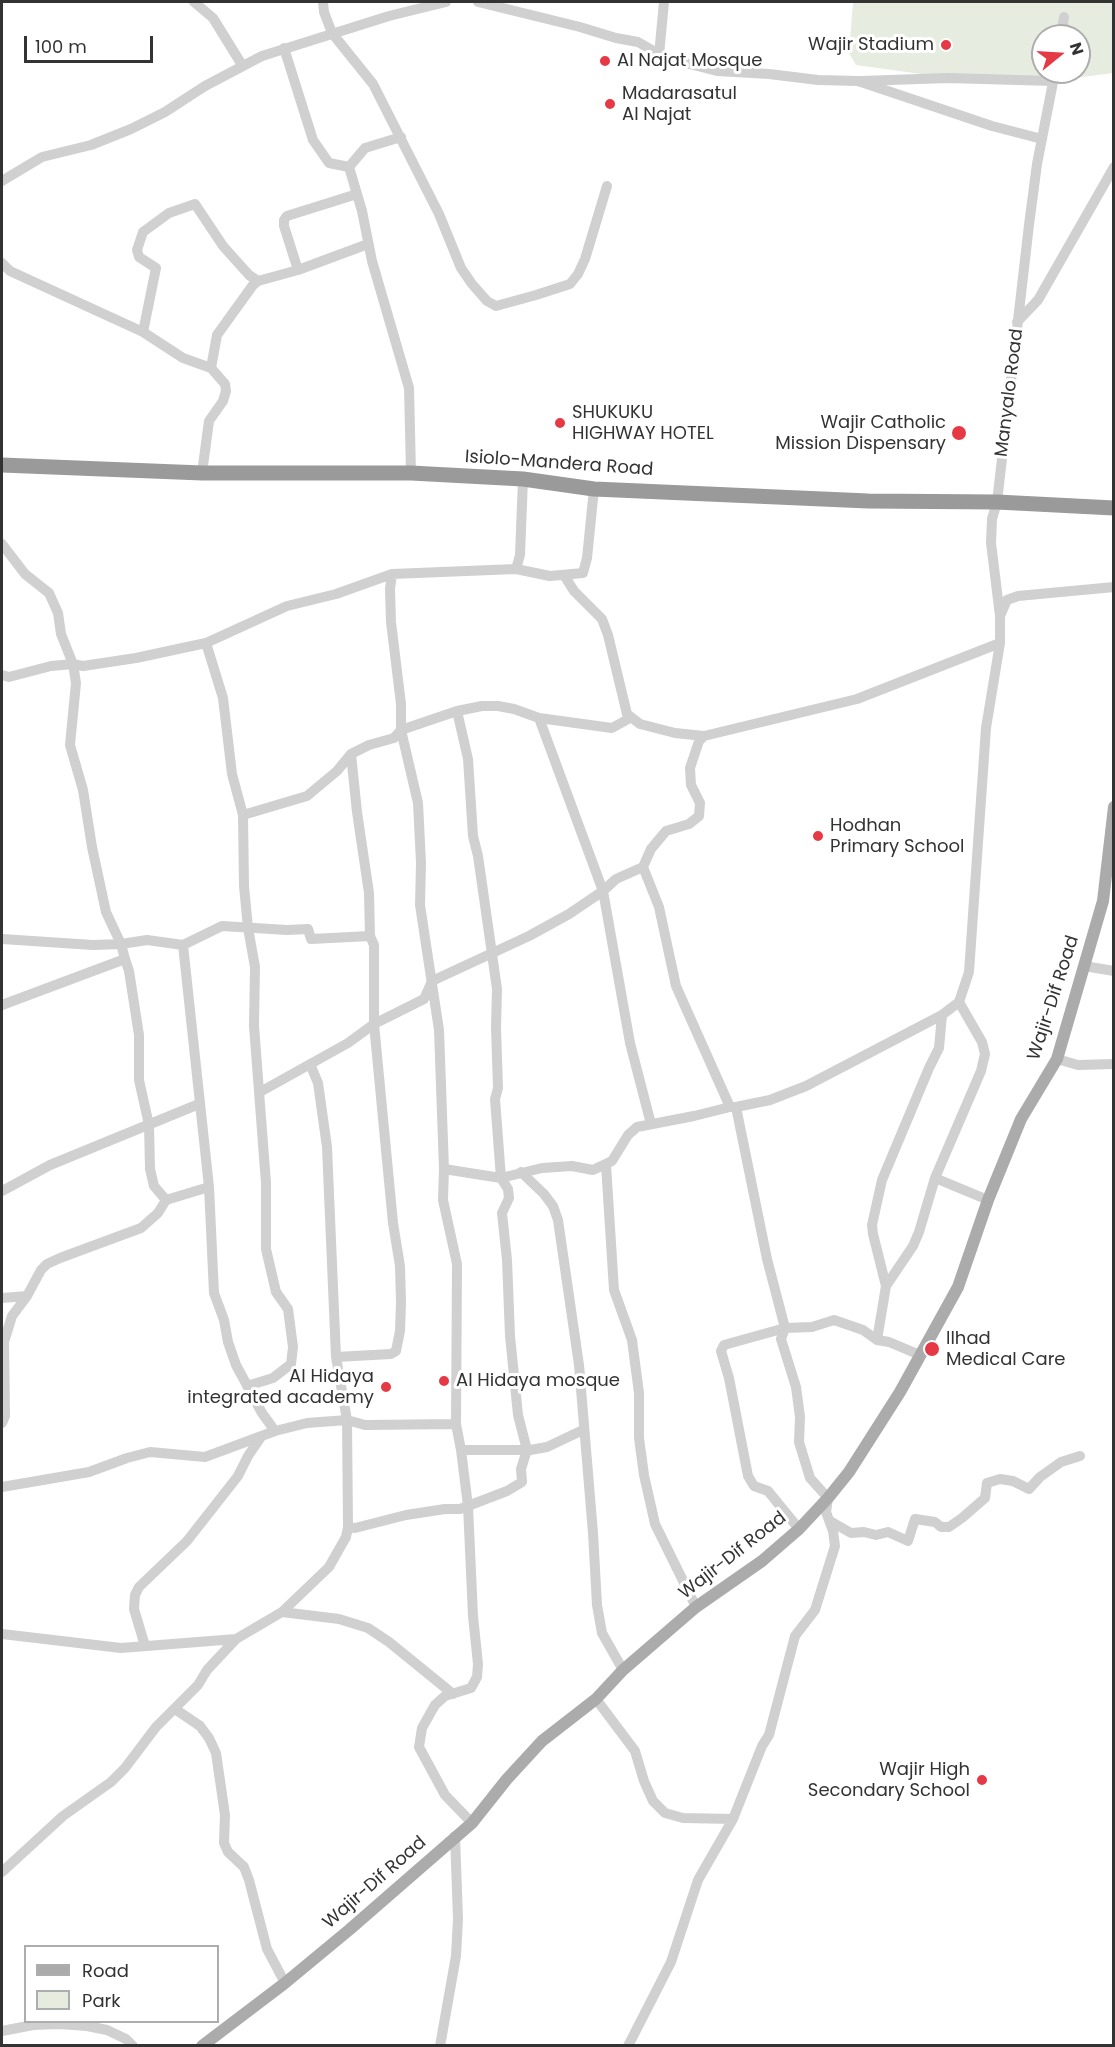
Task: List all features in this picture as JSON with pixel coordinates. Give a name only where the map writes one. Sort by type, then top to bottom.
[{"type":"highway","name":"Isiolo-Mandera Road","points":[[2,468],[202,473],[411,472],[523,479],[594,489],[868,501],[998,502],[1113,508]]},
{"type":"main road","name":"Wajir-Dif Road","points":[[202,2046],[285,1983],[349,1930],[472,1823],[507,1779],[542,1741],[596,1699],[623,1670],[696,1607],[762,1561],[799,1528],[828,1498],[870,1441],[958,1287],[988,1200],[1021,1119],[1057,1059],[1084,966],[1108,900],[1113,807]]},
{"type":"street","points":[[194,2],[213,18],[242,65]]},
{"type":"street","points":[[323,2],[324,12],[332,33],[373,84],[439,214],[461,268],[487,301],[496,306],[536,296],[570,284],[585,259],[607,186]]},
{"type":"street","points":[[2,181],[42,158],[90,145],[131,129],[165,112],[242,65],[284,48],[389,15],[446,2]]},
{"type":"street","points":[[478,2],[638,42],[666,58],[717,71],[768,74],[818,81],[1031,77]]},
{"type":"street","points":[[659,55],[664,2]]},
{"type":"street","points":[[1063,24],[1064,17]]},
{"type":"street","points":[[284,48],[313,140],[328,163],[349,166]]},
{"type":"street","points":[[858,81],[982,123],[1042,139]]},
{"type":"street","points":[[1017,322],[1042,139],[1053,84]]},
{"type":"street","points":[[349,166],[365,148],[401,137]]},
{"type":"street","points":[[349,166],[368,244],[410,388],[411,472]]},
{"type":"street","name":"Manyalo Road","points":[[959,1002],[969,972],[986,728],[1000,643],[1000,616],[991,543],[992,519],[998,502],[1017,322],[1038,300],[1113,167]]},
{"type":"street","points":[[298,270],[284,226],[287,216],[357,194]]},
{"type":"street","points":[[143,332],[156,268],[140,257],[137,250],[143,232],[176,210],[195,204],[223,246],[249,275],[258,281]]},
{"type":"street","points":[[211,368],[217,335],[258,281],[298,270],[368,244]]},
{"type":"street","points":[[2,263],[10,271],[143,332],[183,358],[211,368],[225,384],[226,391],[223,401],[210,421],[202,473]]},
{"type":"street","points":[[516,569],[520,555],[523,479]]},
{"type":"street","points":[[2,675],[9,677],[51,666],[73,664],[83,666],[136,658],[206,643],[287,606],[336,594],[392,574],[516,569],[550,576],[583,573],[587,558],[594,489]]},
{"type":"street","points":[[2,544],[25,574],[49,593],[58,613],[61,633],[73,664],[76,683],[70,745],[83,790],[106,912],[121,944],[129,971],[139,1035],[139,1080],[149,1125],[150,1169],[154,1186],[166,1200]]},
{"type":"street","points":[[392,574],[391,622],[401,704],[401,730],[418,803],[421,863],[420,905],[439,1030],[444,1169],[442,1200],[457,1264],[456,1424],[462,1450],[468,1506],[477,1677],[471,1688],[445,1696],[435,1705],[423,1728],[419,1747],[445,1794],[472,1823]]},
{"type":"street","points":[[564,575],[574,591],[602,619],[608,635],[624,708],[630,718],[640,724],[675,733],[704,736],[857,699],[1000,643]]},
{"type":"street","points":[[1000,616],[1007,600],[1018,596],[1113,587]]},
{"type":"street","points":[[206,643],[224,698],[232,774],[243,815],[244,886],[255,968],[254,1026],[266,1183],[267,1249],[276,1292],[288,1309],[293,1347],[291,1364],[273,1378],[248,1386]]},
{"type":"street","points":[[243,815],[307,796],[337,771],[351,754],[369,745],[394,738],[401,730],[457,711],[482,706],[498,706],[539,718],[612,728],[630,718]]},
{"type":"street","points":[[348,1527],[355,1528],[406,1515],[460,1509],[507,1491],[522,1482],[521,1469],[527,1450],[518,1414],[502,1213],[508,1198],[508,1189],[501,1178],[495,1099],[498,1088],[497,988],[478,855],[473,836],[468,759],[457,711]]},
{"type":"street","points":[[539,718],[603,891],[630,1043],[651,1124]]},
{"type":"street","points":[[260,1092],[348,1043],[374,1024],[424,999],[432,981],[529,936],[568,914],[603,891],[616,879],[643,867],[651,849],[666,831],[688,824],[699,816],[700,803],[691,785],[690,768],[696,747],[704,736]]},
{"type":"street","points":[[336,1358],[391,1354],[396,1350],[400,1331],[400,1266],[393,1222],[374,1024],[374,945],[370,936],[369,893],[351,754]]},
{"type":"street","points":[[628,2046],[671,1962],[698,1880],[733,1819],[762,1746],[769,1735],[795,1636],[815,1610],[835,1546],[826,1512],[828,1498],[810,1479],[799,1442],[800,1417],[796,1387],[781,1339],[785,1328],[733,1107],[676,986],[659,906],[643,867]]},
{"type":"street","points":[[2,939],[93,945],[147,940],[183,945],[222,926],[308,929],[311,939],[370,936]]},
{"type":"street","points":[[183,945],[208,1187],[214,1293],[236,1365],[262,1413],[275,1431]]},
{"type":"street","points":[[2,1005],[125,959]]},
{"type":"street","points":[[1084,966],[1113,971]]},
{"type":"street","points":[[444,1169],[501,1178],[542,1168],[572,1166],[593,1170],[606,1165],[616,1156],[628,1135],[637,1127],[770,1100],[806,1086],[942,1014],[959,1002],[982,1042],[984,1054],[981,1071],[935,1178],[913,1246],[886,1286]]},
{"type":"street","points":[[877,1340],[886,1286],[873,1234],[873,1225],[882,1180],[928,1068],[939,1048],[942,1014]]},
{"type":"street","points":[[1057,1059],[1078,1065],[1113,1064]]},
{"type":"street","points":[[2,1872],[63,1816],[111,1782],[125,1768],[156,1727],[198,1685],[207,1670],[236,1639],[282,1612],[328,1567],[346,1537],[348,1527],[347,1420],[336,1358],[327,1147],[318,1083],[310,1064]]},
{"type":"street","points":[[2,1191],[50,1165],[199,1104]]},
{"type":"street","points":[[606,1165],[614,1290],[632,1340],[639,1393],[639,1438],[644,1475],[655,1524],[696,1607]]},
{"type":"street","points":[[521,1172],[544,1194],[553,1206],[558,1220],[579,1365],[597,1605],[602,1633],[623,1670]]},
{"type":"street","points":[[935,1178],[988,1200]]},
{"type":"street","points":[[2,1423],[5,1416],[4,1342],[12,1316],[27,1296],[41,1270],[47,1264],[85,1248],[141,1228],[158,1213],[166,1200],[208,1187]]},
{"type":"street","points":[[2,1298],[27,1296]]},
{"type":"street","points":[[799,1528],[768,1491],[754,1486],[748,1476],[729,1377],[721,1351],[724,1345],[785,1328],[812,1327],[834,1320],[863,1330],[877,1340],[889,1342],[920,1355]]},
{"type":"street","points":[[2,1487],[89,1472],[150,1452],[205,1457],[275,1431],[307,1423],[347,1420],[365,1425],[456,1424]]},
{"type":"street","points":[[462,1450],[527,1450],[548,1447],[584,1430]]},
{"type":"street","points":[[145,1646],[134,1609],[138,1587],[193,1534],[238,1476],[261,1436]]},
{"type":"street","points":[[830,1521],[851,1533],[864,1532],[876,1535],[888,1532],[908,1540],[915,1519],[935,1522],[941,1527],[949,1527],[962,1518],[985,1498],[987,1483],[999,1479],[1013,1481],[1029,1490],[1040,1477],[1061,1462],[1080,1456]]},
{"type":"street","points":[[282,1612],[339,1619],[368,1628],[389,1642],[453,1694]]},
{"type":"street","points":[[2,1634],[121,1648],[236,1639]]},
{"type":"street","points":[[596,1699],[634,1751],[653,1801],[665,1813],[683,1818],[733,1819]]},
{"type":"street","points":[[175,1709],[200,1726],[216,1753],[225,1815],[224,1842],[228,1852],[244,1867],[267,1949],[285,1983]]},
{"type":"street","points":[[440,2046],[456,1956],[458,1919],[455,1836]]},
{"type":"street","points":[[2,2031],[33,2025],[87,2026],[107,2030],[126,2038],[133,2046]]},
{"type":"green space","name":"Wajir Stadium","points":[[853,2],[1113,2],[1113,73],[1091,76],[1091,24],[1031,24],[1031,84],[957,79],[856,65],[849,53]]},
{"type":"place","name":"Wajir Stadium","points":[[946,45]]},
{"type":"place","name":"Al Najat Mosque","points":[[605,61]]},
{"type":"place","name":"Madarasatul Al Najat","points":[[610,104]]},
{"type":"place","name":"SHUKUKU HIGHWAY HOTEL","points":[[560,423]]},
{"type":"place","name":"Wajir Catholic Mission Dispensary","points":[[959,433]]},
{"type":"place","name":"Hodhan Primary School","points":[[818,836]]},
{"type":"place","name":"Ilhad Medical Care","points":[[932,1349]]},
{"type":"place","name":"Al Hidaya mosque","points":[[444,1381]]},
{"type":"place","name":"Al Hidaya integrated academy","points":[[386,1387]]},
{"type":"place","name":"Wajir High Secondary School","points":[[982,1780]]}]
